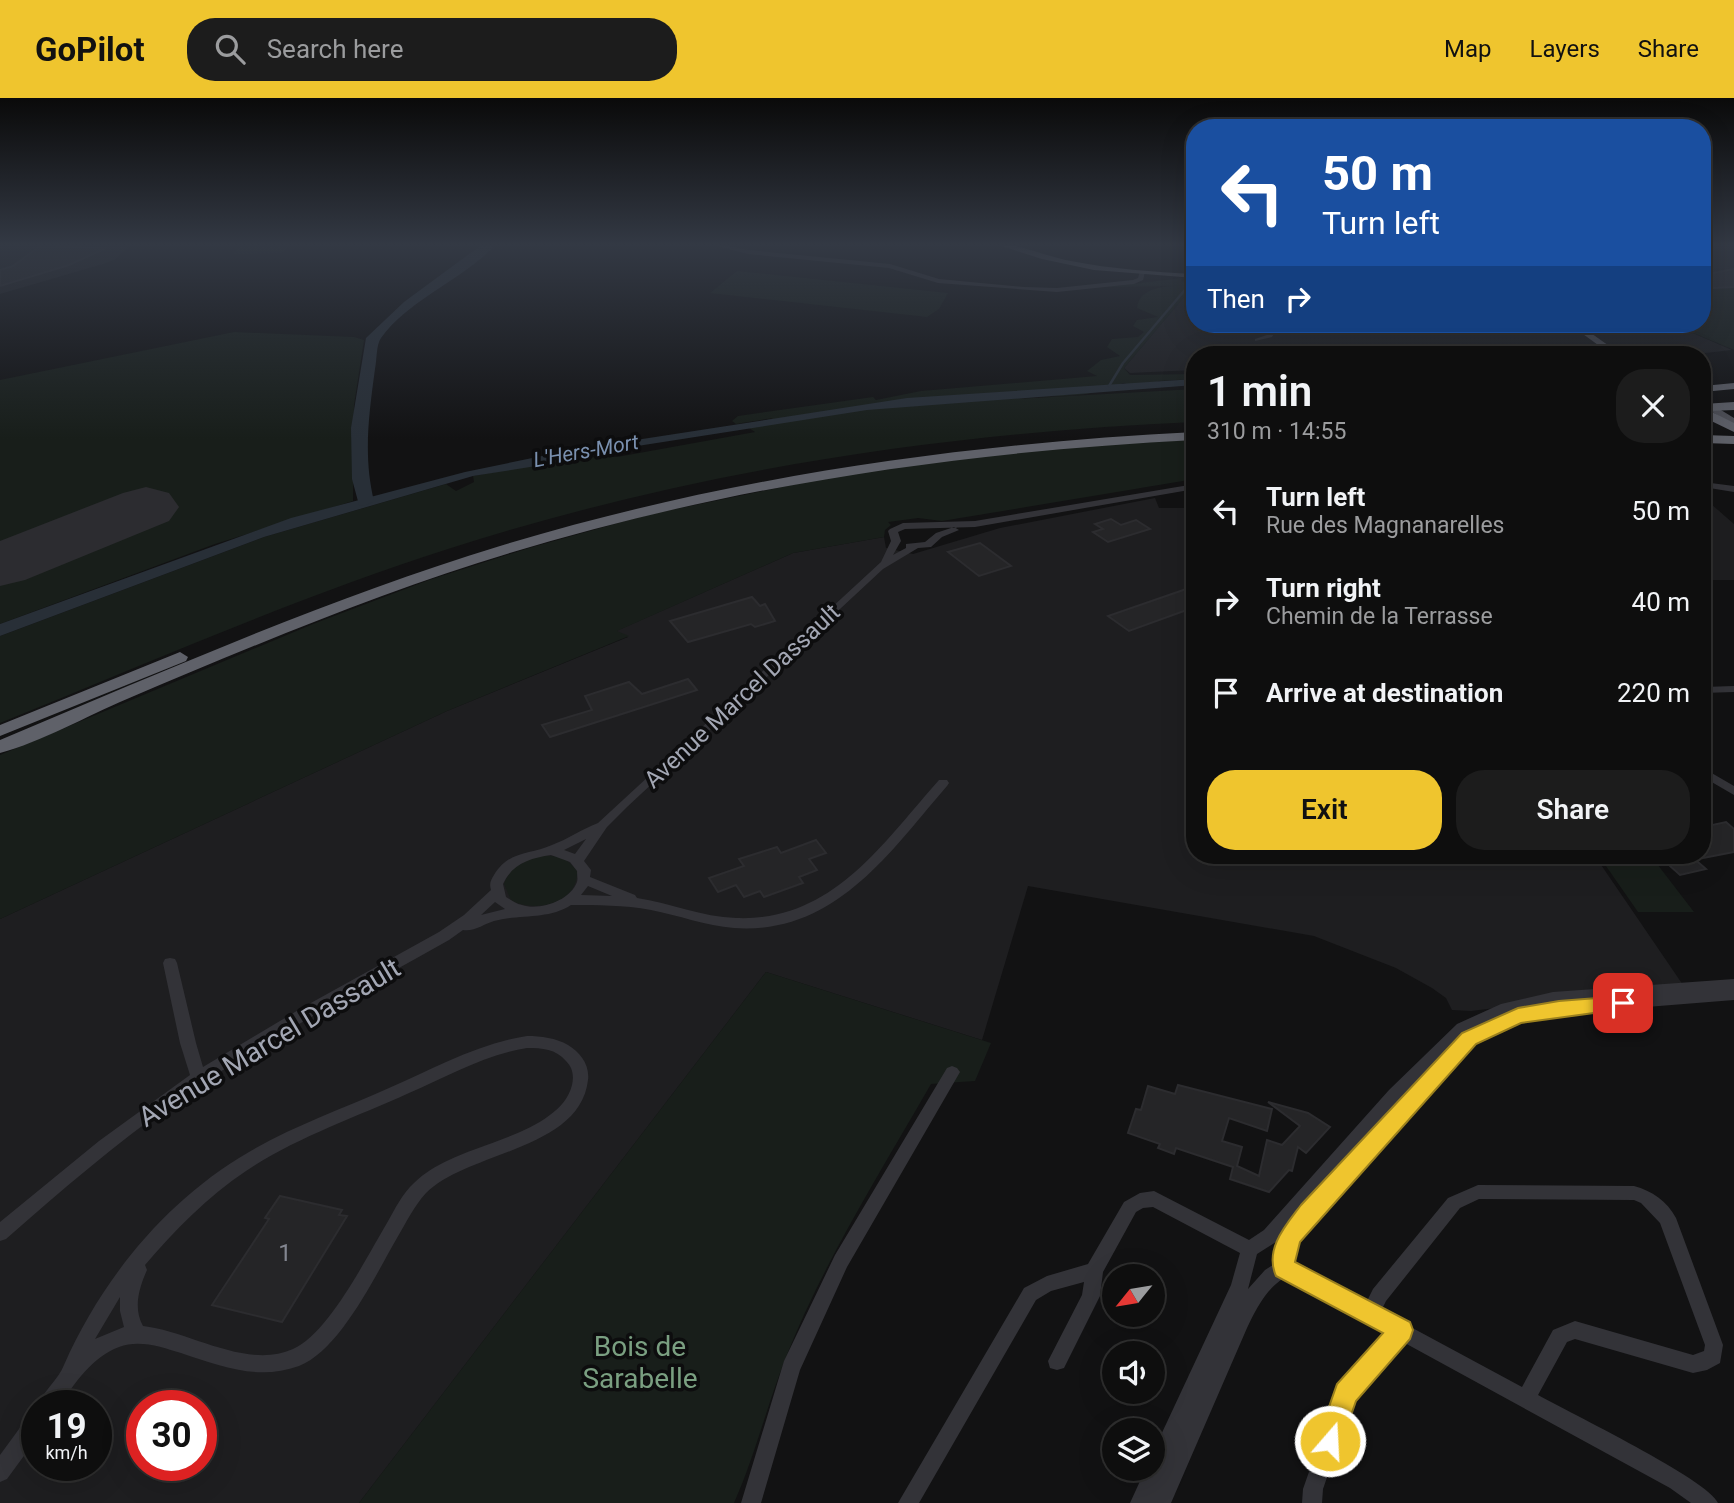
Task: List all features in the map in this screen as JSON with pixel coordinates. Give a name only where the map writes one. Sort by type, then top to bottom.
[{"type":"highway","points":[[1711,386],[1734,385]]},
{"type":"highway","points":[[1711,412],[1732,416]]},
{"type":"highway","points":[[1711,412],[1732,416]]},
{"type":"highway","points":[[0,731],[256,626],[419,565],[656,497],[796,468],[902,451],[1041,436],[1186,428]]},
{"type":"highway","points":[[1711,436],[1734,435]]},
{"type":"highway","points":[[0,747],[201,662],[390,588],[504,550],[637,512],[798,477],[918,458],[1060,443],[1186,436]]},
{"type":"highway","points":[[1711,438],[1734,440]]},
{"type":"main road","points":[[1586,333],[1605,346]]},
{"type":"main road","points":[[1597,333],[1616,346]]},
{"type":"main road","points":[[1711,416],[1734,435]]},
{"type":"street","points":[[1257,341],[1272,333]]},
{"type":"street","points":[[1711,486],[1734,489]]},
{"type":"street","name":"Avenue Marcel Dassault","points":[[880,567],[896,541],[893,531],[902,526],[975,524],[1186,488]]},
{"type":"street","name":"Avenue Marcel Dassault","points":[[578,859],[603,824],[880,567],[915,547],[934,542],[939,535],[975,524]]},
{"type":"street","points":[[931,527],[939,535]]},
{"type":"street","points":[[896,541],[915,547]]},
{"type":"street","points":[[1711,690],[1734,689]]},
{"type":"street","points":[[1711,777],[1734,791]]},
{"type":"street","points":[[571,900],[643,903],[736,923],[766,922],[806,914],[822,906],[850,884],[943,783]]},
{"type":"street","name":"Avenue Marcel Dassault","points":[[0,1233],[123,1131],[199,1078],[444,936],[469,918],[496,893],[499,875],[508,865],[521,857],[552,851],[603,824]]},
{"type":"street","points":[[552,851],[578,859],[585,868],[586,880],[571,900]]},
{"type":"street","points":[[586,880],[643,903]]},
{"type":"street","points":[[496,893],[508,907],[518,911]]},
{"type":"street","name":"Avenue Marcel Dassault","points":[[444,936],[489,916],[518,911],[545,911],[571,900]]},
{"type":"street","points":[[170,963],[188,1043],[199,1078]]},
{"type":"street","points":[[1140,1503],[1253,1250],[1270,1236],[1307,1191],[1427,1060],[1462,1028],[1506,1008],[1553,998],[1734,984]]},
{"type":"street","points":[[1161,1503],[1240,1322],[1254,1295],[1280,1267],[1290,1237],[1309,1212],[1469,1039],[1518,1016],[1559,1008],[1734,995]]},
{"type":"street","points":[[59,1390],[90,1353],[117,1338],[138,1335],[274,1366],[296,1359],[316,1348],[333,1328],[418,1190],[440,1173],[543,1127],[563,1114],[578,1090],[578,1066],[565,1049],[540,1041],[511,1044],[263,1152],[206,1191],[156,1243],[103,1309],[85,1337],[69,1377]]},
{"type":"street","points":[[751,1503],[791,1368],[841,1261],[952,1072]]},
{"type":"street","points":[[1371,1314],[1379,1295],[1454,1203],[1465,1195],[1491,1192],[1634,1193],[1647,1197],[1660,1206],[1667,1218],[1714,1345],[1713,1356],[1707,1362],[1693,1364],[1575,1330],[1560,1336],[1526,1398]]},
{"type":"street","points":[[1057,1361],[1091,1296],[1094,1271],[1130,1207],[1140,1200],[1154,1199],[1253,1250],[1274,1245],[1280,1267]]},
{"type":"street","points":[[138,1335],[132,1326],[128,1299],[139,1269],[156,1243]]},
{"type":"street","points":[[1253,1250],[1260,1273],[1280,1267],[1677,1480],[1708,1503]]},
{"type":"street","points":[[908,1503],[1030,1294],[1047,1284],[1094,1271]]},
{"type":"street","points":[[1312,1503],[1313,1489],[1346,1393],[1401,1330]]},
{"type":"street","points":[[0,1472],[21,1443]]},
{"type":"shaded area","points":[[1174,309],[1186,309],[1186,333],[1693,333],[1732,350],[1711,352],[1711,346],[1186,346],[1186,370],[1130,373],[1124,368]]},
{"type":"shaded area","points":[[1155,498],[1159,508],[1186,508],[1186,864],[1600,864],[1683,985],[1471,1011],[1452,1010],[1446,998],[1396,968],[1314,936],[1028,886],[982,1040],[766,972],[359,1503],[0,1503],[0,919],[447,711],[628,637],[616,631],[793,553],[884,537],[886,548],[913,554],[1000,528]]},
{"type":"shaded area","points":[[1711,504],[1734,524],[1734,580],[1711,580]]},
{"type":"green space","points":[[851,309],[939,309],[927,317]]},
{"type":"green space","points":[[1138,309],[1174,309],[1124,368],[1130,375],[1186,374],[1186,380],[1159,381],[1145,389],[1123,383],[1098,392],[1016,399],[1186,390],[1186,422],[1100,427],[911,446],[724,477],[632,498],[448,549],[334,588],[0,723],[0,636],[264,537],[446,484],[456,491],[474,482],[473,476],[579,457],[617,457],[755,432],[746,426],[773,418],[736,424],[732,421],[738,416],[873,397],[876,400],[921,391],[1097,376],[1087,371],[1101,360],[1120,356],[1107,347],[1112,339],[1138,337],[1144,332],[1133,326],[1137,320],[1158,317]]},
{"type":"green space","points":[[1711,309],[1734,309],[1734,350],[1693,333],[1711,333]]},
{"type":"green space","points":[[234,332],[354,337],[364,340],[354,405],[353,501],[215,544],[0,624],[0,380]]},
{"type":"green space","points":[[1186,440],[1186,480],[942,521],[918,518],[888,522],[891,525],[885,530],[884,537],[793,553],[617,631],[629,636],[447,711],[0,919],[0,755],[313,624],[429,580],[529,548],[647,515],[864,470],[1097,444]]},
{"type":"green space","points":[[542,856],[562,858],[577,871],[576,882],[571,891],[554,903],[543,905],[532,906],[511,900],[504,884],[510,873],[524,862]]},
{"type":"green space","points":[[1605,864],[1657,864],[1694,912],[1638,912]]},
{"type":"green space","name":"Bois de Sarabelle","points":[[766,972],[991,1043],[975,1081],[931,1084],[854,1218],[801,1321],[734,1503],[359,1503]]},
{"type":"water","name":"L'Hers-Mort","points":[[1186,380],[1186,386],[867,410],[599,452],[549,464],[473,476],[264,537],[0,636],[0,624],[291,518],[465,472],[571,450],[907,398]]},
{"type":"building","points":[[1111,519],[1121,525],[1136,520],[1150,529],[1108,542],[1093,532],[1103,529],[1095,524]]},
{"type":"building","points":[[980,543],[1011,566],[979,576],[948,552]]},
{"type":"building","points":[[1186,589],[1186,610],[1129,631],[1108,616]]},
{"type":"building","points":[[752,597],[760,606],[765,604],[775,621],[755,627],[751,624],[688,642],[670,621]]},
{"type":"building","points":[[688,679],[697,690],[550,737],[542,725],[592,710],[585,696],[629,682],[642,694]]},
{"type":"building","points":[[1726,822],[1734,829],[1734,852],[1711,856],[1711,825]]},
{"type":"building","points":[[816,840],[826,853],[809,859],[817,870],[799,877],[803,883],[764,897],[760,891],[744,897],[736,885],[718,892],[709,878],[744,866],[739,859],[777,847],[781,853]]},
{"type":"building","points":[[1668,864],[1700,864],[1706,869],[1680,875]]},
{"type":"building","points":[[1178,1085],[1272,1109],[1267,1131],[1229,1118],[1222,1141],[1242,1147],[1237,1166],[1259,1176],[1267,1140],[1282,1145],[1300,1126],[1268,1102],[1308,1113],[1330,1127],[1306,1153],[1298,1147],[1292,1171],[1289,1170],[1269,1192],[1230,1179],[1233,1167],[1176,1148],[1174,1154],[1158,1148],[1160,1144],[1128,1133],[1136,1109],[1141,1110],[1148,1086],[1175,1094]]},
{"type":"building","points":[[280,1196],[342,1210],[339,1215],[347,1216],[282,1322],[212,1305],[269,1219],[265,1218]]},
{"type":"waterway","points":[[365,501],[360,479],[359,428],[373,338],[405,309]]},
{"type":"waterway","points":[[1109,386],[1123,363],[1169,309]]},
{"type":"runway","points":[[0,565],[146,507]]},
{"type":"route","points":[[1330,1441],[1346,1393],[1401,1330],[1284,1268],[1284,1256],[1290,1237],[1309,1212],[1469,1039],[1518,1016],[1559,1008],[1623,1003]]}]
